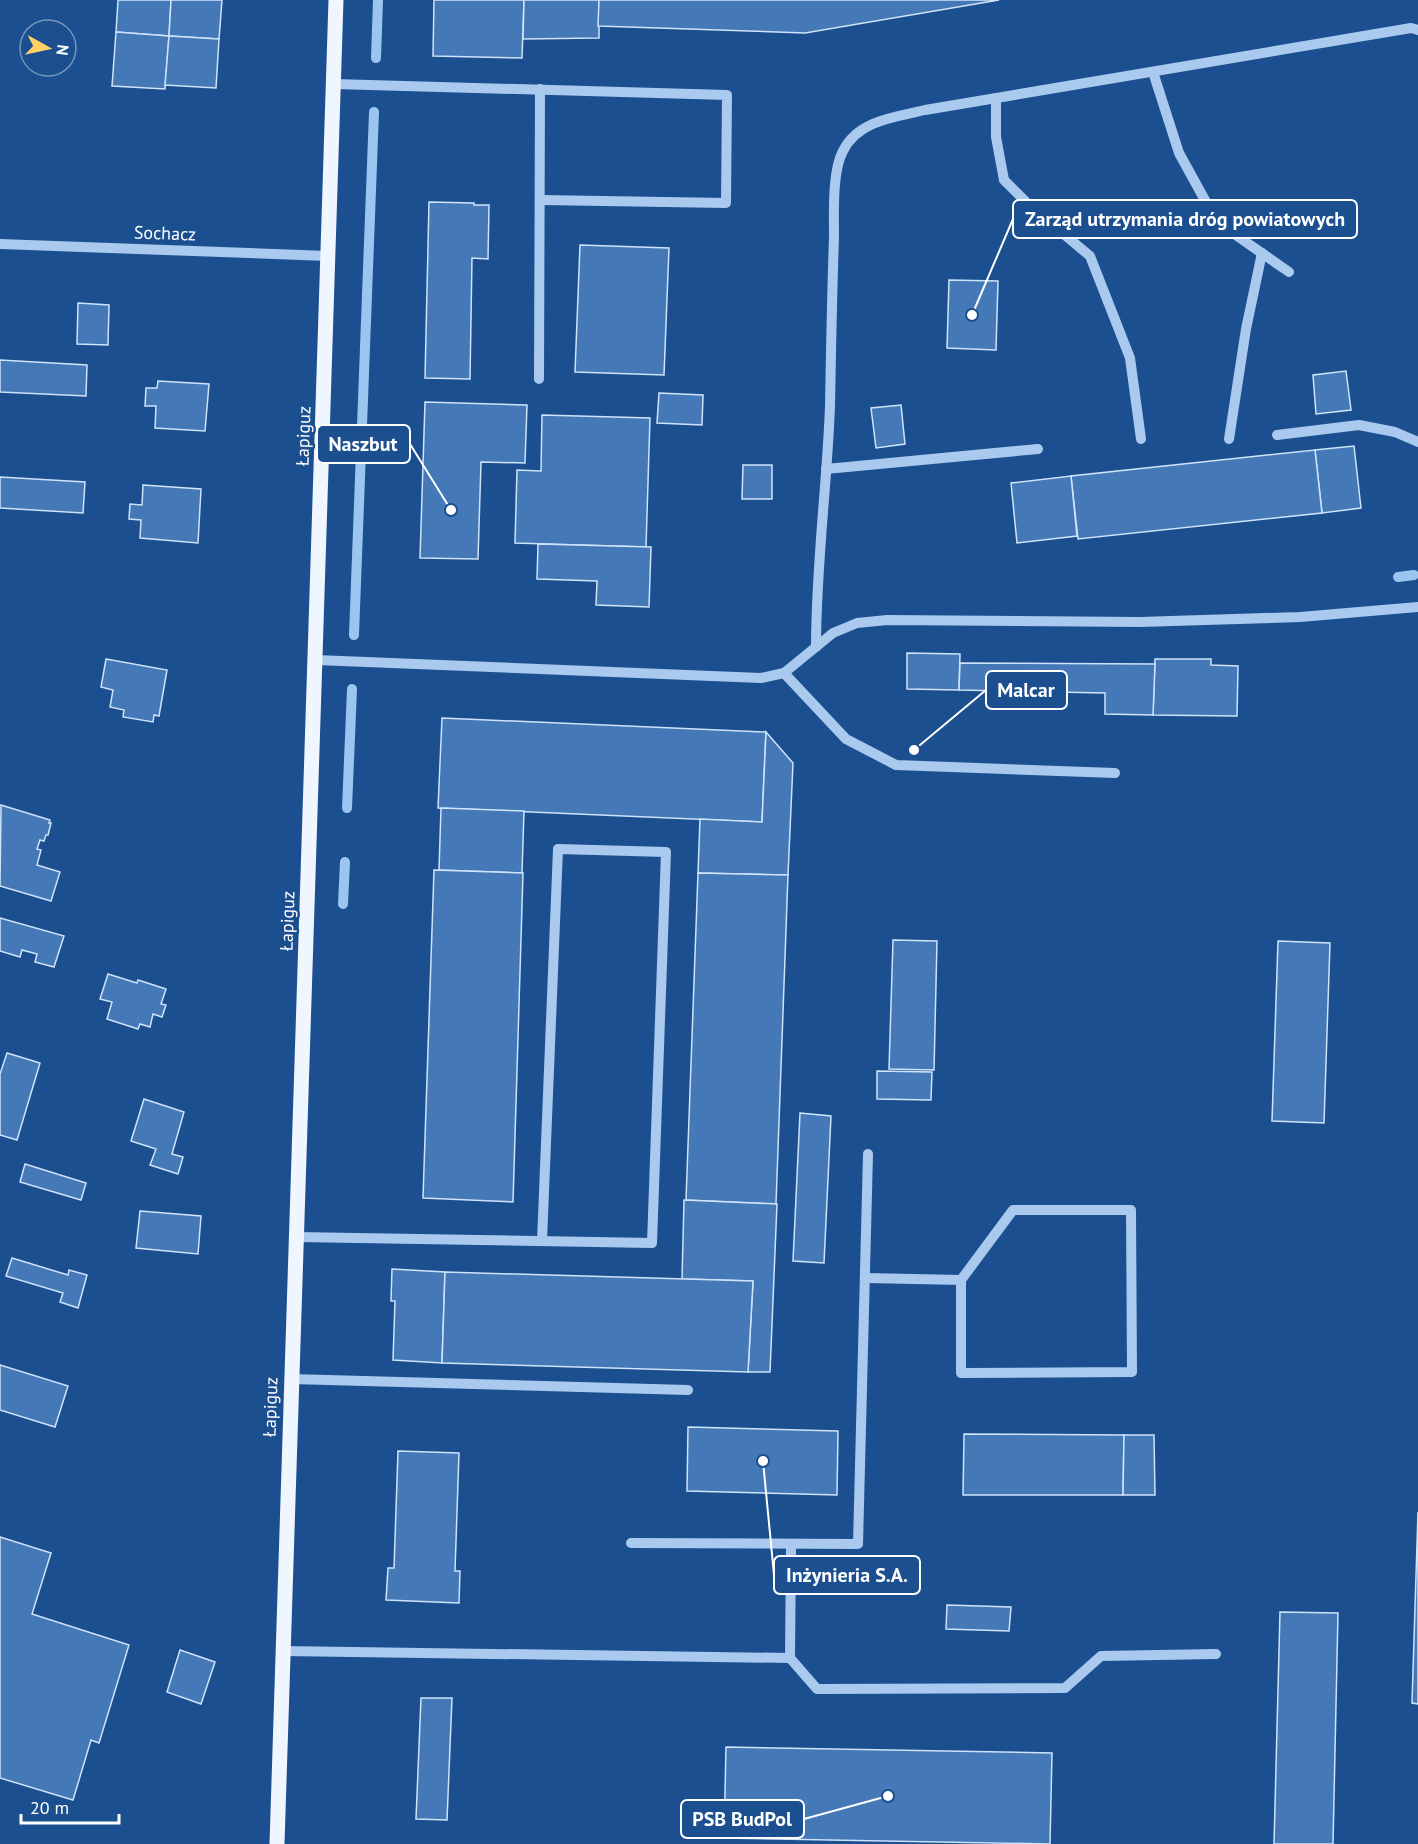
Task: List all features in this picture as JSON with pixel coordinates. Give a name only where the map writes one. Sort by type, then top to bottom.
[{"type":"main road","name":"Łapiguz","points":[[276,1844],[336,0]]},
{"type":"street","points":[[816,647],[816,600],[830,409],[835,192],[842,151],[865,126],[885,119],[996,98],[1411,28],[1418,30]]},
{"type":"street","points":[[1153,72],[1179,153],[1217,222],[1289,272]]},
{"type":"street","points":[[334,84],[727,94],[726,203],[541,200]]},
{"type":"street","points":[[539,379],[540,89]]},
{"type":"street","points":[[996,98],[996,137],[1004,180],[1030,206],[1090,256],[1130,358],[1141,439]]},
{"type":"street","name":"Sochacz","points":[[0,244],[328,256]]},
{"type":"street","points":[[1229,439],[1246,329],[1262,254]]},
{"type":"street","points":[[1277,435],[1359,425],[1395,432],[1418,442]]},
{"type":"street","points":[[826,469],[1038,450]]},
{"type":"street","points":[[316,660],[761,678],[784,673],[833,633],[857,623],[887,620],[1140,622],[1300,617],[1418,607]]},
{"type":"street","points":[[784,673],[846,739],[897,765],[1115,773]]},
{"type":"street","points":[[296,1237],[652,1243],[666,852],[558,849],[542,1241]]},
{"type":"street","points":[[631,1543],[858,1544],[868,1155]]},
{"type":"street","points":[[1013,1210],[1131,1210],[1132,1372],[961,1373],[961,1280],[1013,1210]]},
{"type":"street","points":[[865,1278],[961,1280]]},
{"type":"street","points":[[291,1378],[688,1390]]},
{"type":"street","points":[[791,1544],[790,1658],[817,1689],[1065,1688],[1101,1656],[1216,1654]]},
{"type":"street","points":[[282,1651],[790,1658]]},
{"type":"building","points":[[118,0],[171,0],[169,36],[116,32]]},
{"type":"building","points":[[171,0],[222,0],[219,39],[169,36]]},
{"type":"building","points":[[434,0],[524,0],[522,58],[433,56]]},
{"type":"building","points":[[524,0],[599,0],[599,38],[523,39]]},
{"type":"building","points":[[599,0],[999,0],[805,33],[598,26]]},
{"type":"building","points":[[116,32],[169,36],[165,89],[112,86]]},
{"type":"building","points":[[169,36],[219,39],[216,88],[165,85]]},
{"type":"building","points":[[429,202],[489,205],[488,259],[472,258],[470,379],[425,378]]},
{"type":"building","points":[[580,245],[669,248],[664,375],[575,372]]},
{"type":"building","points":[[949,280],[998,281],[996,350],[947,348]]},
{"type":"building","points":[[78,303],[109,305],[108,345],[77,344]]},
{"type":"building","points":[[0,360],[87,365],[86,396],[0,392]]},
{"type":"building","points":[[1346,371],[1351,410],[1316,414],[1313,375]]},
{"type":"building","points":[[158,381],[209,384],[205,431],[155,428],[156,406],[145,406],[146,388],[157,388]]},
{"type":"building","points":[[659,393],[703,395],[702,425],[657,423]]},
{"type":"building","points":[[425,402],[527,405],[525,463],[481,462],[478,559],[420,558]]},
{"type":"building","points":[[901,405],[905,444],[876,448],[871,408]]},
{"type":"building","points":[[542,415],[650,418],[646,547],[515,543],[517,470],[541,471]]},
{"type":"building","points":[[1354,446],[1361,508],[1322,513],[1315,450]]},
{"type":"building","points":[[1315,450],[1322,513],[1078,539],[1071,476]]},
{"type":"building","points":[[743,465],[772,465],[772,499],[742,499]]},
{"type":"building","points":[[1071,476],[1077,536],[1017,543],[1011,483]]},
{"type":"building","points":[[0,477],[85,482],[83,513],[0,508]]},
{"type":"building","points":[[143,485],[201,489],[198,543],[140,538],[141,520],[129,519],[130,504],[142,505]]},
{"type":"building","points":[[538,544],[651,547],[649,607],[596,605],[597,581],[537,579]]},
{"type":"building","points":[[907,653],[960,654],[959,690],[907,689]]},
{"type":"building","points":[[106,659],[167,670],[159,716],[154,715],[153,722],[123,717],[124,710],[110,707],[113,690],[101,687]]},
{"type":"building","points":[[1155,659],[1211,659],[1211,665],[1238,666],[1237,716],[1153,715]]},
{"type":"building","points":[[960,663],[1155,664],[1153,715],[1105,714],[1105,693],[959,690]]},
{"type":"building","points":[[442,718],[766,732],[762,822],[438,808]]},
{"type":"building","points":[[766,732],[793,763],[788,875],[698,873],[700,819],[762,822]]},
{"type":"building","points":[[1,805],[50,820],[48,835],[44,841],[40,840],[37,849],[41,850],[37,865],[60,872],[51,901],[0,886]]},
{"type":"building","points":[[441,808],[524,811],[522,873],[439,870]]},
{"type":"building","points":[[434,870],[523,873],[513,1202],[423,1198]]},
{"type":"building","points":[[698,873],[788,875],[776,1204],[686,1200]]},
{"type":"building","points":[[0,918],[64,936],[54,967],[35,962],[37,954],[22,950],[20,957],[0,951]]},
{"type":"building","points":[[893,940],[937,941],[934,1070],[889,1069]]},
{"type":"building","points":[[1278,941],[1330,943],[1324,1123],[1272,1121]]},
{"type":"building","points":[[108,974],[166,989],[161,1004],[166,1005],[162,1017],[153,1014],[150,1027],[140,1024],[138,1029],[107,1019],[112,1002],[100,999]]},
{"type":"building","points":[[7,1053],[40,1063],[17,1140],[0,1135],[0,1074]]},
{"type":"building","points":[[877,1071],[932,1072],[931,1100],[877,1099]]},
{"type":"building","points":[[144,1099],[184,1112],[172,1154],[183,1157],[178,1174],[150,1165],[156,1149],[131,1141]]},
{"type":"building","points":[[800,1113],[831,1116],[824,1263],[793,1261]]},
{"type":"building","points":[[25,1164],[86,1183],[81,1200],[20,1182]]},
{"type":"building","points":[[684,1200],[777,1204],[770,1372],[748,1372],[753,1281],[682,1279]]},
{"type":"building","points":[[140,1211],[201,1216],[198,1254],[136,1248]]},
{"type":"building","points":[[12,1258],[68,1275],[69,1270],[87,1275],[78,1308],[60,1302],[63,1293],[6,1276]]},
{"type":"building","points":[[392,1269],[445,1272],[442,1363],[393,1360],[395,1301],[391,1301]]},
{"type":"building","points":[[445,1272],[753,1281],[748,1372],[442,1363]]},
{"type":"building","points":[[0,1365],[68,1386],[55,1427],[0,1410]]},
{"type":"building","points":[[688,1427],[838,1431],[837,1495],[687,1491]]},
{"type":"building","points":[[964,1434],[1124,1435],[1123,1495],[963,1495]]},
{"type":"building","points":[[1124,1435],[1154,1435],[1155,1495],[1123,1495]]},
{"type":"building","points":[[398,1451],[459,1453],[455,1571],[460,1571],[459,1603],[386,1600],[388,1568],[394,1568]]},
{"type":"building","points":[[1418,1512],[1418,1704],[1412,1703]]},
{"type":"building","points":[[0,1537],[51,1553],[32,1614],[129,1645],[99,1743],[91,1740],[73,1800],[0,1778]]},
{"type":"building","points":[[947,1605],[1011,1607],[1009,1631],[946,1629]]},
{"type":"building","points":[[1280,1612],[1338,1613],[1333,1844],[1274,1844]]},
{"type":"building","points":[[180,1650],[215,1662],[201,1704],[167,1692]]},
{"type":"building","points":[[421,1698],[452,1698],[447,1820],[416,1819]]},
{"type":"building","points":[[726,1747],[1052,1753],[1050,1844],[724,1838]]},
{"type":"waterway","points":[[376,58],[378,0]]},
{"type":"waterway","points":[[354,635],[374,112]]},
{"type":"waterway","points":[[1398,577],[1414,575]]},
{"type":"waterway","points":[[347,808],[352,689]]},
{"type":"waterway","points":[[343,904],[345,862]]},
{"type":"place","name":"Zarząd utrzymania dróg powiatowych","points":[[972,315]]},
{"type":"place","name":"Naszbut","points":[[451,510]]},
{"type":"place","name":"Malcar","points":[[914,750]]},
{"type":"place","name":"Inżynieria S.A.","points":[[763,1461]]},
{"type":"place","name":"PSB BudPol","points":[[888,1796]]}]
